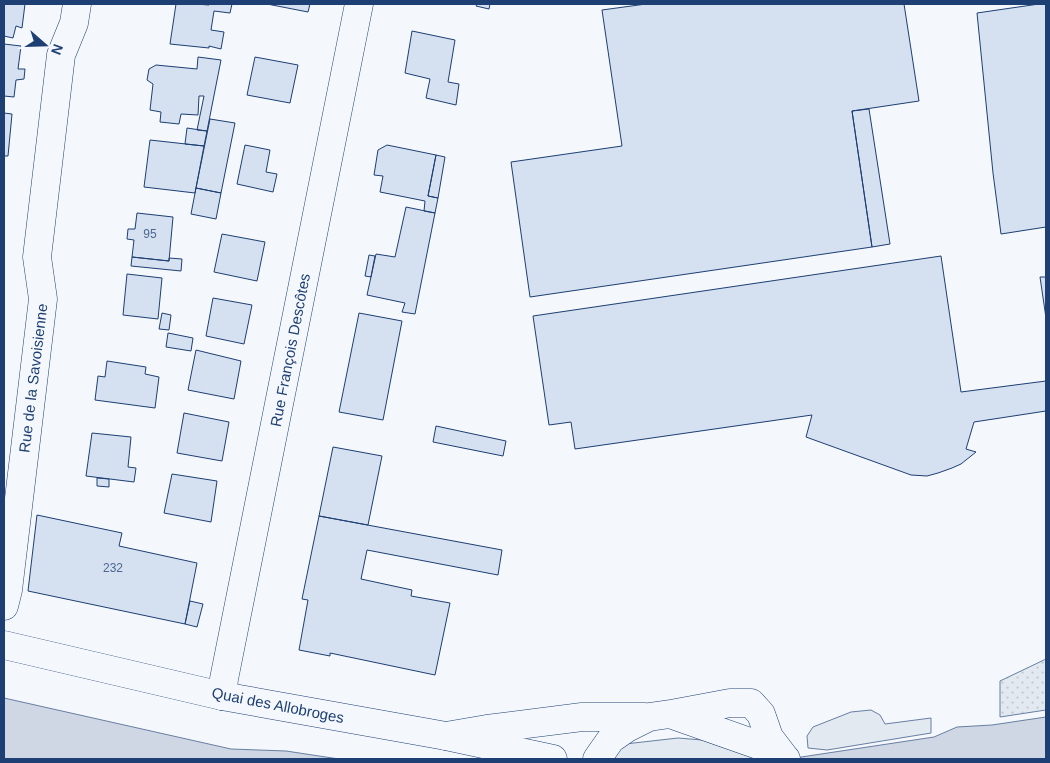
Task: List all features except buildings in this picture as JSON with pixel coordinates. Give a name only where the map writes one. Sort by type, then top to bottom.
[{"type":"street","name":"Rue de la Savoisienne","points":[[4,606],[9,580],[43,299],[37,257],[61,56],[74,23],[77,4]]},
{"type":"street","name":"Rue François Descôtes","points":[[222,696],[359,4]]},
{"type":"street","name":"Quai des Allobroges","points":[[4,645],[222,696],[446,736],[553,759]]},
{"type":"street","points":[[597,759],[611,739],[627,728],[660,716],[730,703],[751,703],[761,714],[769,737],[786,758]]},
{"type":"street","points":[[446,736],[582,717],[660,716],[764,747],[786,758]]},
{"type":"shaded area","points":[[1046,659],[1046,710],[1000,717],[1000,681]]},
{"type":"shaded area","points":[[4,698],[231,749],[286,751],[339,759],[4,759]]},
{"type":"shaded area","points":[[871,710],[880,715],[885,724],[931,718],[931,733],[827,750],[808,748],[807,736],[813,727],[851,712]]},
{"type":"shaded area","points":[[1046,717],[1046,759],[788,759],[934,737],[957,727],[992,725]]},
{"type":"shaded area","points":[[678,738],[702,740],[757,759],[615,759],[612,756],[625,744]]}]
